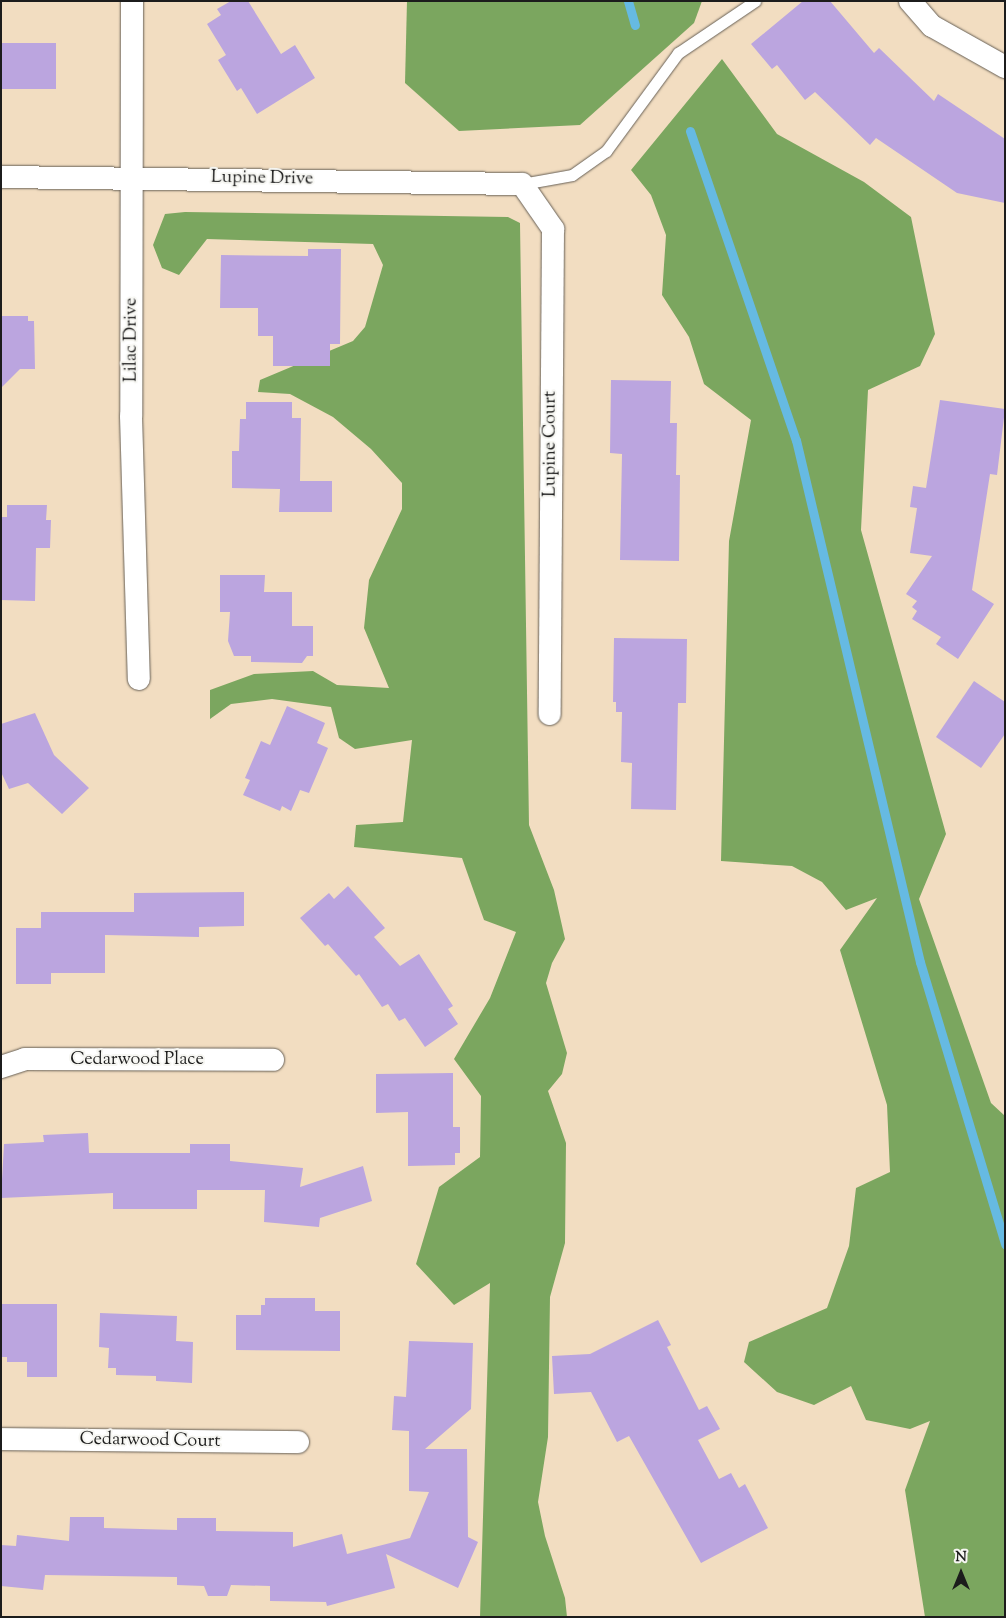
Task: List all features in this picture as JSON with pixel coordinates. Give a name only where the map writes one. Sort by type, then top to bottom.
[{"type":"street","name":"Lilac Drive","points":[[132,1],[131,416],[139,679]]},
{"type":"street","points":[[910,1],[932,26],[1005,67]]},
{"type":"street","name":"Lupine Drive","points":[[1,177],[133,177],[522,184]]},
{"type":"street","name":"Lupine Court","points":[[522,184],[553,228],[550,714]]},
{"type":"street","name":"Cedarwood Place","points":[[1,1067],[25,1059],[273,1060]]},
{"type":"street","name":"Cedarwood Court","points":[[1,1439],[298,1442]]},
{"type":"lane","points":[[522,184],[572,175],[600,156],[678,53],[755,1]]},
{"type":"green space","points":[[407,1],[702,1],[694,23],[580,125],[459,131],[405,83]]},
{"type":"green space","points":[[722,59],[777,134],[864,182],[911,217],[935,334],[920,366],[868,390],[861,530],[946,834],[919,899],[991,1103],[1005,1116],[1005,1617],[925,1617],[905,1490],[930,1421],[910,1429],[866,1420],[851,1386],[814,1405],[777,1392],[744,1362],[749,1342],[827,1308],[849,1246],[856,1188],[890,1172],[887,1105],[840,950],[877,898],[846,910],[822,882],[792,866],[721,861],[729,541],[751,420],[704,384],[689,337],[662,295],[666,235],[651,195],[631,170]]},
{"type":"green space","points":[[185,212],[508,217],[520,223],[529,825],[554,890],[565,939],[552,963],[546,983],[567,1053],[562,1074],[548,1091],[566,1143],[565,1243],[550,1297],[548,1437],[538,1502],[545,1536],[565,1598],[567,1617],[480,1617],[490,1283],[454,1305],[416,1264],[439,1187],[480,1157],[481,1096],[454,1059],[490,998],[516,932],[484,920],[462,858],[354,847],[356,825],[403,822],[412,740],[355,749],[339,738],[331,707],[272,699],[231,704],[210,719],[210,690],[254,674],[313,671],[337,685],[389,688],[364,628],[369,580],[402,509],[402,483],[371,449],[333,417],[290,394],[258,392],[260,380],[353,341],[365,327],[383,265],[373,244],[207,239],[179,275],[162,268],[153,245],[165,214]]},
{"type":"building","points":[[231,1],[248,1],[281,54],[295,45],[315,78],[257,114],[241,88],[237,91],[218,60],[226,55],[207,24],[221,15],[217,9]]},
{"type":"building","points":[[803,1],[830,1],[874,53],[879,48],[934,101],[938,94],[1005,139],[1005,203],[957,193],[876,138],[870,145],[815,92],[805,100],[777,65],[772,69],[751,44]]},
{"type":"building","points":[[1,43],[56,43],[56,89],[1,89]]},
{"type":"building","points":[[308,249],[341,249],[340,344],[330,344],[330,366],[273,366],[273,336],[258,336],[258,308],[220,308],[221,255],[308,256]]},
{"type":"building","points":[[1,316],[28,316],[28,321],[34,321],[35,369],[20,369],[1,388]]},
{"type":"building","points":[[611,380],[671,381],[670,423],[677,423],[676,475],[680,475],[679,561],[620,560],[622,454],[610,453]]},
{"type":"building","points":[[940,400],[1005,409],[997,475],[990,474],[972,590],[994,604],[958,659],[936,644],[941,637],[912,619],[917,611],[912,607],[917,601],[906,594],[932,556],[910,553],[917,508],[910,507],[913,486],[926,488]]},
{"type":"building","points":[[246,402],[292,402],[292,418],[301,418],[300,481],[332,481],[332,512],[279,512],[280,489],[232,488],[232,451],[239,451],[240,419],[246,419]]},
{"type":"building","points":[[7,505],[47,505],[46,520],[51,520],[50,548],[36,548],[35,601],[1,600],[1,517],[7,517]]},
{"type":"building","points":[[220,575],[265,575],[264,592],[292,592],[292,626],[313,626],[313,656],[307,656],[302,663],[251,662],[251,656],[234,656],[228,641],[230,612],[220,612]]},
{"type":"building","points":[[614,638],[687,639],[686,703],[678,703],[676,810],[631,809],[632,763],[621,762],[622,712],[616,712],[616,702],[613,702]]},
{"type":"building","points":[[974,681],[1005,702],[1005,734],[981,768],[936,737]]},
{"type":"building","points":[[287,706],[325,723],[317,743],[328,748],[309,793],[300,790],[291,811],[282,806],[280,811],[243,795],[250,780],[245,778],[261,741],[270,745]]},
{"type":"building","points":[[35,713],[54,755],[89,788],[62,814],[28,783],[9,789],[1,772],[1,724]]},
{"type":"building","points":[[348,886],[385,928],[374,937],[400,966],[419,954],[453,1006],[448,1009],[458,1024],[425,1047],[405,1018],[399,1021],[388,1004],[382,1007],[359,974],[356,976],[328,944],[325,946],[300,918],[329,893],[334,899]]},
{"type":"building","points":[[244,892],[244,926],[199,927],[199,937],[105,935],[105,973],[51,973],[51,984],[16,984],[16,928],[41,928],[41,912],[134,912],[134,893]]},
{"type":"building","points":[[453,1073],[453,1127],[460,1127],[460,1153],[455,1153],[455,1165],[408,1166],[408,1112],[376,1113],[376,1074]]},
{"type":"building","points":[[88,1133],[89,1153],[190,1153],[190,1144],[230,1144],[230,1161],[303,1168],[300,1187],[363,1166],[372,1201],[320,1218],[319,1227],[264,1222],[265,1190],[197,1190],[197,1209],[113,1209],[113,1193],[1,1198],[4,1144],[44,1142],[43,1135]]},
{"type":"building","points":[[265,1298],[315,1298],[315,1311],[340,1311],[340,1351],[236,1350],[236,1315],[261,1315],[261,1305],[265,1305]]},
{"type":"building","points":[[1,1304],[57,1304],[57,1377],[27,1377],[27,1362],[7,1362],[7,1357],[1,1357]]},
{"type":"building","points":[[100,1313],[177,1316],[176,1341],[193,1342],[192,1383],[156,1381],[156,1376],[116,1375],[116,1368],[108,1368],[109,1348],[99,1347]]},
{"type":"building","points":[[658,1320],[671,1345],[667,1347],[699,1410],[707,1406],[720,1429],[698,1440],[719,1479],[731,1473],[739,1488],[745,1484],[768,1528],[701,1563],[629,1436],[617,1442],[591,1392],[554,1394],[552,1356],[590,1354]]},
{"type":"building","points":[[409,1341],[473,1343],[471,1409],[425,1449],[467,1449],[468,1537],[478,1542],[458,1588],[386,1554],[395,1588],[327,1606],[326,1602],[270,1601],[270,1586],[231,1585],[227,1596],[208,1596],[204,1586],[177,1585],[177,1577],[45,1575],[43,1590],[1,1586],[1,1545],[16,1546],[17,1535],[69,1541],[70,1517],[104,1517],[104,1528],[177,1530],[177,1518],[216,1518],[216,1531],[293,1532],[293,1547],[342,1534],[347,1554],[410,1538],[429,1492],[409,1491],[409,1431],[392,1430],[394,1396],[406,1397]]},
{"type":"waterway","points":[[628,1],[635,25]]},
{"type":"waterway","points":[[690,131],[796,440],[920,962],[1005,1244]]}]
